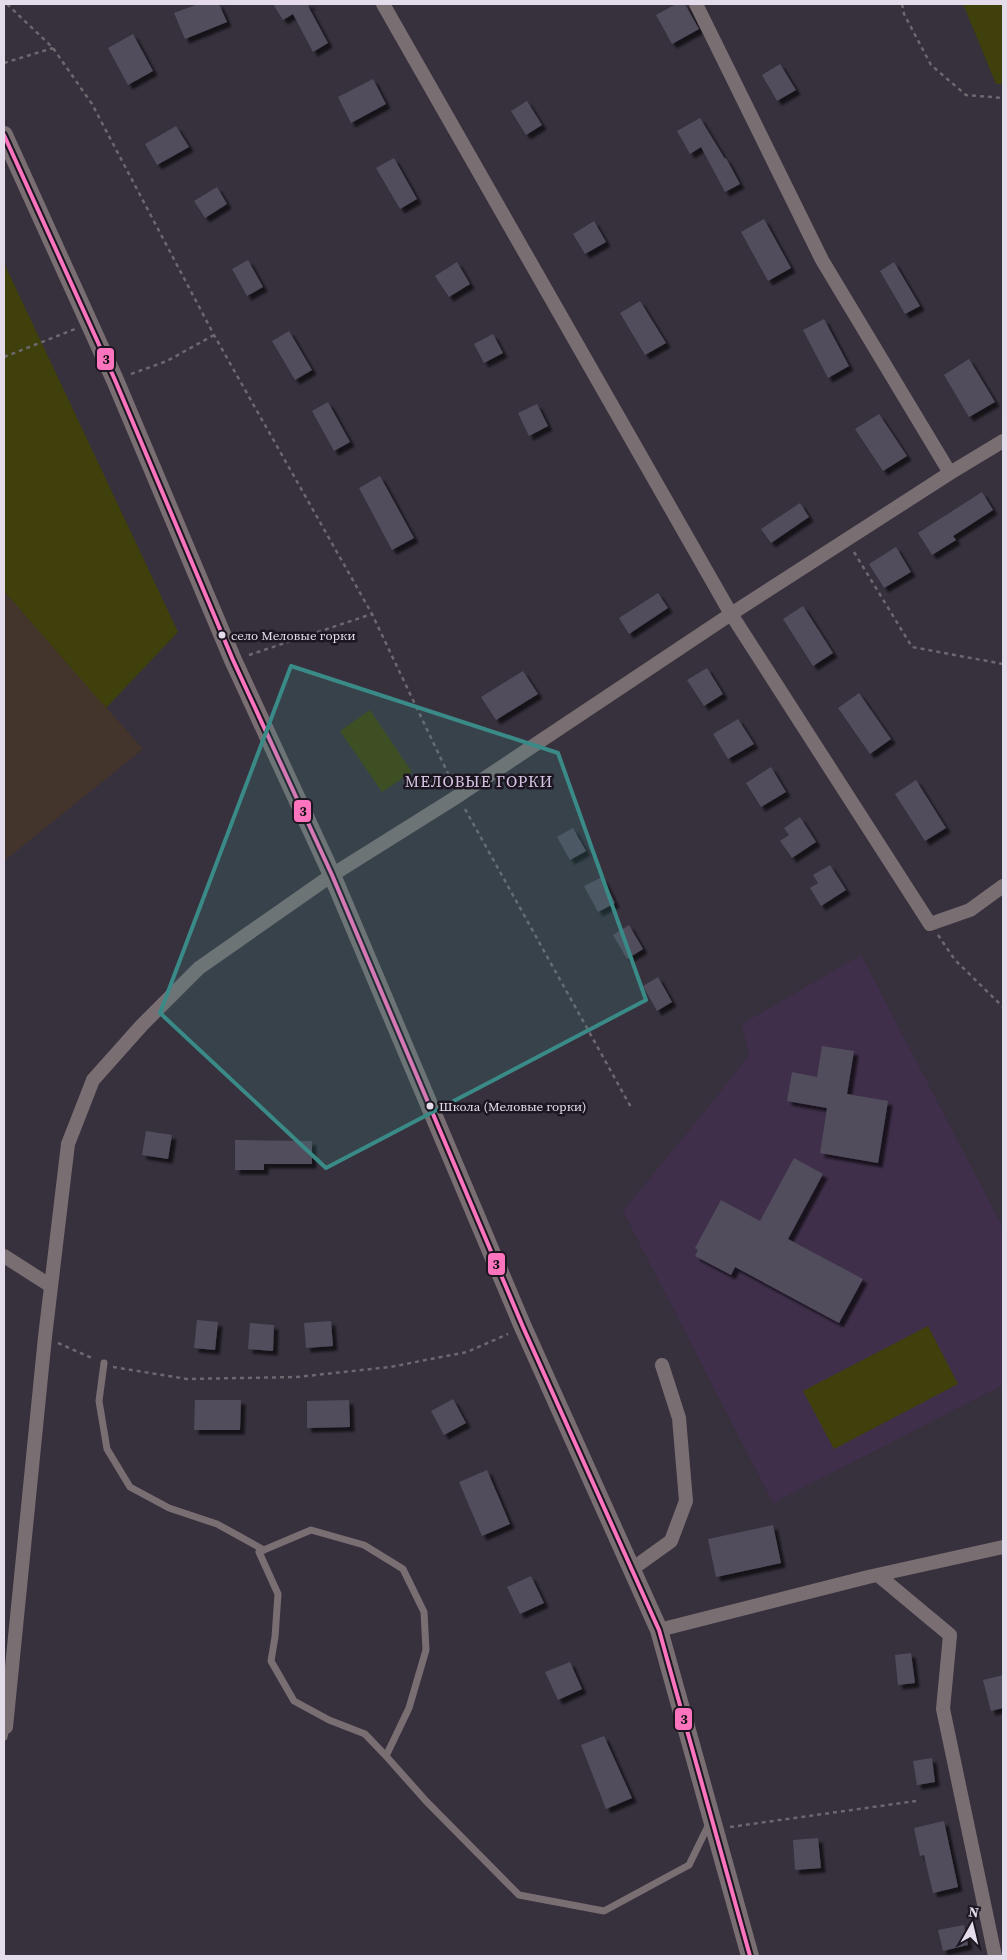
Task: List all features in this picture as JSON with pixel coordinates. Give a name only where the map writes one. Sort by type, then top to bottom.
[{"type":"street","points":[[383,4],[731,614],[930,924],[970,910],[1003,886]]},
{"type":"street","points":[[696,4],[822,260],[950,473]]},
{"type":"street","points":[[4,134],[115,380],[233,660],[332,875],[524,1328],[659,1630],[750,1956]]},
{"type":"street","points":[[4,1730],[45,1337],[68,1144],[93,1080],[142,1025],[199,968],[332,875],[458,796],[731,614],[1003,441]]},
{"type":"street","points":[[4,1256],[52,1286]]},
{"type":"street","points":[[632,1568],[671,1541],[686,1501],[679,1418],[662,1366]]},
{"type":"street","points":[[659,1630],[878,1575],[1003,1547]]},
{"type":"street","points":[[878,1575],[950,1635],[943,1709],[995,1956]]},
{"type":"lane","points":[[104,1363],[99,1401],[107,1448],[130,1486],[169,1508],[217,1524],[264,1550]]},
{"type":"lane","points":[[386,1756],[409,1708],[426,1650],[424,1612],[403,1569],[364,1546],[311,1530],[259,1552],[278,1594],[271,1661],[294,1701],[329,1720],[365,1734],[426,1802],[519,1895],[604,1912],[688,1865],[714,1823]]},
{"type":"path","points":[[7,4],[52,48],[92,104],[214,335],[372,614],[458,796],[632,1109]]},
{"type":"path","points":[[902,4],[904,14],[931,65],[966,95],[1003,98]]},
{"type":"path","points":[[4,63],[52,48]]},
{"type":"path","points":[[4,357],[90,323]]},
{"type":"path","points":[[115,380],[167,361],[214,335]]},
{"type":"path","points":[[846,540],[912,646],[1003,664]]},
{"type":"path","points":[[233,660],[372,614]]},
{"type":"path","points":[[930,924],[955,960],[1003,1007]]},
{"type":"path","points":[[45,1337],[112,1367],[187,1379],[297,1377],[390,1367],[467,1352],[524,1328]]},
{"type":"path","points":[[714,1823],[916,1801]]},
{"type":"highlighted area","points":[[291,666],[558,753],[646,1000],[326,1168],[160,1013]]},
{"type":"shaded area","points":[[963,4],[1003,4],[1003,84],[996,84]]},
{"type":"shaded area","points":[[4,263],[178,632],[106,708],[4,591]]},
{"type":"shaded area","points":[[4,591],[143,749],[4,861]]},
{"type":"shaded area","points":[[370,710],[412,772],[382,792],[340,731]]},
{"type":"shaded area","points":[[861,955],[1003,1228],[1003,1385],[773,1503],[623,1211],[749,1055],[742,1024]]},
{"type":"shaded area","points":[[928,1326],[958,1384],[834,1449],[803,1391]]},
{"type":"building","points":[[198,4],[219,4],[227,22],[185,39],[174,13]]},
{"type":"building","points":[[273,4],[313,4],[308,6],[328,43],[313,52],[293,14],[283,20]]},
{"type":"building","points":[[676,4],[685,4],[699,29],[672,44],[656,15]]},
{"type":"building","points":[[133,34],[153,71],[128,85],[108,48]]},
{"type":"building","points":[[780,64],[796,90],[777,101],[762,75]]},
{"type":"building","points":[[373,79],[386,104],[351,123],[338,97]]},
{"type":"building","points":[[527,101],[542,125],[526,135],[511,111]]},
{"type":"building","points":[[700,118],[726,158],[740,184],[725,192],[701,147],[690,154],[677,131]]},
{"type":"building","points":[[176,126],[189,147],[157,165],[145,144]]},
{"type":"building","points":[[394,158],[417,199],[400,209],[376,168]]},
{"type":"building","points":[[217,187],[227,204],[205,218],[194,201]]},
{"type":"building","points":[[764,219],[791,268],[768,281],[741,232]]},
{"type":"building","points":[[594,221],[606,242],[585,254],[573,234]]},
{"type":"building","points":[[248,260],[263,287],[247,296],[232,269]]},
{"type":"building","points":[[457,262],[470,284],[449,297],[435,276]]},
{"type":"building","points":[[894,262],[920,306],[905,314],[880,271]]},
{"type":"building","points":[[640,301],[666,343],[645,355],[620,313]]},
{"type":"building","points":[[824,319],[849,366],[828,378],[803,330]]},
{"type":"building","points":[[289,331],[312,370],[295,380],[272,341]]},
{"type":"building","points":[[493,334],[503,353],[484,363],[474,344]]},
{"type":"building","points":[[969,359],[995,402],[969,417],[944,375]]},
{"type":"building","points":[[328,402],[350,442],[334,451],[312,411]]},
{"type":"building","points":[[537,404],[548,426],[529,436],[518,413]]},
{"type":"building","points":[[879,414],[907,456],[883,471],[855,429]]},
{"type":"building","points":[[380,476],[414,538],[392,550],[359,488]]},
{"type":"building","points":[[982,492],[993,510],[953,536],[956,540],[932,555],[918,533]]},
{"type":"building","points":[[800,503],[809,517],[771,543],[761,529]]},
{"type":"building","points":[[896,547],[911,572],[884,588],[869,564]]},
{"type":"building","points":[[658,593],[668,608],[629,634],[619,618]]},
{"type":"building","points":[[803,606],[833,653],[813,666],[783,619]]},
{"type":"building","points":[[707,668],[723,694],[704,706],[687,680]]},
{"type":"building","points":[[523,671],[538,694],[496,720],[481,697]]},
{"type":"building","points":[[859,693],[891,739],[870,754],[838,708]]},
{"type":"building","points":[[738,719],[754,744],[728,759],[713,734]]},
{"type":"building","points":[[771,767],[786,792],[761,807],[746,783]]},
{"type":"building","points":[[916,780],[946,828],[925,841],[895,794]]},
{"type":"building","points":[[800,817],[816,842],[792,858],[780,841],[789,835],[784,828]]},
{"type":"building","points":[[573,828],[586,851],[570,860],[557,837]]},
{"type":"building","points":[[830,865],[846,890],[821,906],[810,888],[818,883],[813,875]]},
{"type":"building","points":[[602,877],[615,903],[598,912],[584,886]]},
{"type":"building","points":[[629,925],[643,949],[627,959],[613,935]]},
{"type":"building","points":[[658,977],[672,1002],[657,1011],[643,986]]},
{"type":"building","points":[[822,1046],[854,1051],[847,1094],[888,1101],[878,1163],[820,1153],[827,1108],[787,1101],[792,1072],[817,1077]]},
{"type":"building","points":[[146,1131],[172,1135],[168,1159],[142,1155]]},
{"type":"building","points":[[235,1140],[312,1141],[312,1164],[264,1164],[264,1170],[235,1170]]},
{"type":"building","points":[[794,1158],[823,1174],[788,1239],[863,1279],[839,1323],[735,1267],[731,1275],[695,1256],[698,1250],[695,1248],[721,1200],[760,1221]]},
{"type":"building","points":[[197,1320],[218,1322],[215,1350],[194,1348]]},
{"type":"building","points":[[331,1321],[333,1346],[306,1348],[304,1323]]},
{"type":"building","points":[[250,1323],[274,1325],[273,1351],[248,1349]]},
{"type":"building","points":[[453,1399],[466,1423],[444,1435],[431,1411]]},
{"type":"building","points":[[195,1400],[241,1400],[240,1430],[194,1430]]},
{"type":"building","points":[[349,1400],[350,1427],[307,1428],[307,1401]]},
{"type":"building","points":[[487,1470],[510,1524],[482,1536],[459,1482]]},
{"type":"building","points":[[773,1525],[781,1563],[716,1577],[708,1539]]},
{"type":"building","points":[[531,1576],[544,1603],[520,1614],[507,1587]]},
{"type":"building","points":[[911,1653],[915,1683],[898,1685],[895,1655]]},
{"type":"building","points":[[570,1662],[582,1689],[558,1700],[545,1672]]},
{"type":"building","points":[[1003,1675],[1003,1708],[991,1711],[983,1680]]},
{"type":"building","points":[[604,1736],[632,1798],[606,1809],[581,1745]]},
{"type":"building","points":[[932,1758],[935,1782],[917,1785],[913,1761]]},
{"type":"building","points":[[944,1821],[958,1887],[933,1893],[924,1855],[920,1856],[914,1828]]},
{"type":"building","points":[[818,1838],[821,1868],[795,1870],[793,1840]]},
{"type":"building","points":[[964,1925],[968,1945],[943,1951],[938,1930]]},
{"type":"transit line","name":"3","points":[[4,135],[115,380],[233,660],[332,875],[523,1327],[659,1630],[750,1956]]},
{"type":"place","name":"село Меловые горки","points":[[222,635]]},
{"type":"place","name":"Школа (Меловые горки)","points":[[430,1106]]},
{"type":"district","name":"МЕЛОВЫЕ ГОРКИ","points":[[479,781]]}]
